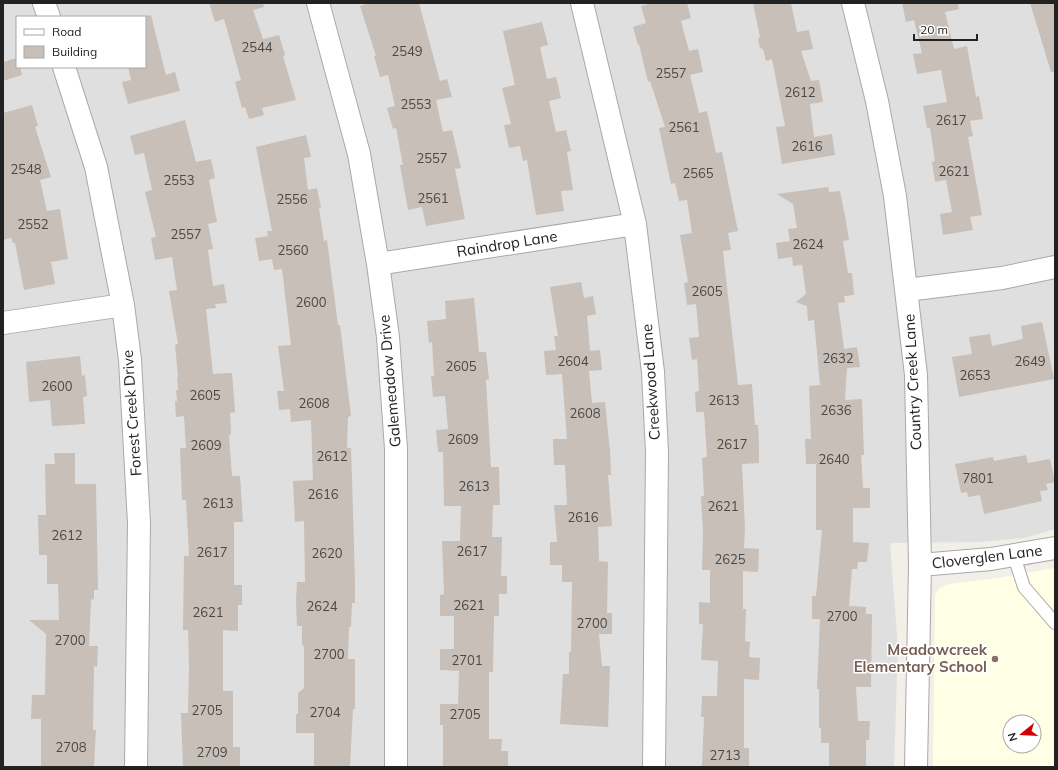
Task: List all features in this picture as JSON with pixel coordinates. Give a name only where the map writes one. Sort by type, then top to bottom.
[{"type":"street","points":[[44,3],[49,16]]},
{"type":"street","name":"Galemeadow Drive","points":[[318,3],[359,154],[378,264],[388,337],[396,449],[396,767]]},
{"type":"street","name":"Creekwood Lane","points":[[582,3],[635,224],[653,372],[657,452],[654,767]]},
{"type":"street","name":"Country Creek Lane","points":[[853,3],[876,101],[895,196],[916,375],[920,565],[916,767]]},
{"type":"street","name":"Forest Creek Drive","points":[[64,68],[96,167],[122,305],[130,360],[139,523],[136,767]]},
{"type":"street","name":"Raindrop Lane","points":[[378,264],[635,224]]},
{"type":"street","points":[[907,290],[1002,278],[1055,267]]},
{"type":"street","points":[[3,323],[122,305]]},
{"type":"street","name":"Cloverglen Lane","points":[[920,565],[1014,556],[1055,548]]},
{"type":"lane","points":[[1014,556],[1024,587],[1055,622]]},
{"type":"shaded area","points":[[3,3],[1055,3],[1055,529],[1025,538],[978,542],[890,543],[898,649],[894,767],[3,767]]},
{"type":"shaded area","name":"Meadowcreek Elementary School","points":[[1055,568],[1055,767],[933,767],[935,595],[940,588],[949,584],[998,578]]},
{"type":"building","points":[[209,3],[263,3],[264,7],[253,10],[263,39],[279,35],[285,55],[283,56],[296,100],[262,108],[264,115],[249,119],[245,107],[242,108],[235,82],[241,80],[224,19],[215,22]]},
{"type":"building","points":[[370,3],[419,3],[440,81],[447,79],[452,97],[436,100],[443,132],[452,130],[461,168],[455,169],[465,219],[426,226],[422,207],[408,210],[400,165],[403,165],[396,128],[393,129],[387,108],[395,106],[388,75],[380,77],[374,56],[376,56],[360,6]]},
{"type":"building","points":[[652,3],[687,3],[691,18],[681,21],[689,51],[698,49],[703,72],[690,75],[699,113],[707,111],[716,153],[722,152],[738,231],[728,233],[731,250],[723,251],[738,385],[752,384],[755,425],[758,425],[759,448],[759,463],[742,464],[745,528],[744,548],[759,549],[758,572],[743,571],[743,609],[746,609],[745,641],[750,642],[749,657],[760,658],[759,680],[744,679],[744,748],[749,748],[749,767],[702,767],[704,717],[701,717],[702,696],[717,696],[718,661],[701,660],[703,624],[699,624],[699,602],[710,603],[710,570],[702,570],[703,533],[701,496],[704,496],[702,458],[707,457],[704,412],[696,412],[695,392],[699,391],[697,359],[692,360],[689,338],[699,337],[696,304],[687,305],[684,283],[688,282],[680,235],[692,233],[687,200],[679,201],[675,183],[671,184],[659,128],[665,127],[650,81],[648,82],[639,44],[638,45],[633,27],[646,23],[641,6]]},
{"type":"building","points":[[753,3],[791,3],[797,32],[809,30],[813,49],[801,51],[811,81],[819,80],[823,102],[810,104],[814,137],[832,134],[835,155],[782,164],[776,127],[785,126],[772,59],[766,61],[763,49],[760,48],[758,39],[760,37]]},
{"type":"building","points":[[902,3],[958,3],[959,9],[945,12],[954,49],[967,46],[976,97],[979,96],[983,119],[970,121],[973,136],[968,137],[982,215],[970,217],[973,230],[943,235],[940,214],[952,212],[946,180],[935,182],[932,162],[935,161],[930,128],[927,128],[923,106],[947,102],[941,70],[917,74],[913,54],[922,53],[914,20],[906,22]]},
{"type":"building","points":[[1030,3],[1055,3],[1055,72],[1051,72]]},
{"type":"building","points":[[151,15],[166,75],[175,72],[180,91],[128,104],[122,82],[131,80],[128,68],[146,68],[145,16]]},
{"type":"building","points":[[542,22],[548,45],[540,47],[547,79],[556,77],[561,98],[549,101],[556,132],[566,130],[571,151],[567,152],[573,190],[561,191],[564,211],[536,215],[527,160],[523,161],[520,146],[509,148],[504,125],[511,124],[502,88],[515,85],[503,31]]},
{"type":"building","points":[[16,58],[16,68],[20,68],[22,75],[3,81],[3,62]]},
{"type":"building","points":[[32,105],[38,126],[35,127],[51,177],[40,180],[47,211],[60,209],[68,259],[51,262],[55,284],[24,290],[15,243],[13,243],[11,238],[3,240],[3,113]]},
{"type":"building","points":[[185,120],[196,162],[211,159],[215,178],[209,180],[217,222],[208,224],[213,249],[208,250],[213,286],[224,284],[227,303],[215,304],[216,308],[206,309],[213,374],[232,373],[235,412],[230,413],[231,434],[229,435],[232,476],[240,476],[243,522],[234,522],[234,585],[242,585],[242,605],[238,605],[238,631],[223,630],[223,691],[233,691],[233,747],[240,747],[240,767],[183,767],[181,713],[188,713],[189,668],[188,630],[183,630],[184,556],[189,556],[186,500],[182,500],[180,448],[186,448],[184,416],[176,417],[175,401],[177,401],[176,390],[178,390],[178,377],[175,345],[178,344],[169,291],[177,290],[172,257],[155,260],[151,238],[156,237],[145,192],[152,190],[144,153],[135,155],[130,136]]},
{"type":"building","points":[[306,135],[311,157],[304,158],[308,190],[317,188],[321,208],[319,208],[324,241],[327,240],[338,325],[340,325],[351,416],[348,417],[347,448],[351,448],[355,603],[352,603],[351,627],[349,627],[348,659],[355,659],[355,709],[353,709],[350,767],[314,767],[314,733],[296,733],[298,693],[304,688],[304,647],[302,644],[302,626],[297,626],[297,582],[305,582],[304,521],[295,522],[293,481],[313,480],[311,420],[291,422],[290,409],[279,410],[277,391],[284,391],[278,346],[291,345],[282,269],[274,270],[272,259],[259,261],[255,238],[268,236],[267,231],[272,231],[256,147]]},
{"type":"building","points":[[828,187],[829,192],[840,191],[849,240],[843,241],[848,273],[852,273],[854,295],[844,296],[845,302],[838,303],[844,349],[857,347],[860,367],[847,368],[845,400],[862,399],[864,455],[861,455],[863,488],[870,488],[870,508],[853,508],[853,542],[869,543],[867,562],[858,562],[857,569],[852,569],[849,606],[866,607],[866,614],[872,614],[871,687],[856,687],[858,721],[870,721],[869,740],[866,740],[866,767],[829,767],[829,743],[821,743],[821,729],[819,727],[819,689],[817,689],[820,619],[812,619],[812,596],[816,596],[822,530],[816,530],[816,464],[806,464],[805,439],[811,439],[809,386],[820,385],[814,320],[808,321],[807,306],[796,302],[806,294],[802,265],[793,266],[792,257],[778,259],[776,243],[790,241],[788,229],[797,228],[793,204],[777,194]]},
{"type":"building","points":[[581,282],[584,298],[593,296],[596,314],[587,316],[590,351],[600,350],[602,370],[589,371],[592,403],[605,402],[610,451],[611,475],[608,475],[612,526],[598,527],[599,561],[608,562],[607,613],[612,613],[612,634],[599,634],[602,666],[610,666],[608,727],[560,724],[563,674],[569,674],[569,652],[571,652],[572,582],[562,582],[562,565],[550,565],[550,542],[557,542],[554,505],[567,505],[565,465],[554,465],[553,439],[567,439],[562,374],[546,375],[544,351],[556,350],[554,336],[558,336],[550,287]]},
{"type":"building","points":[[474,298],[479,352],[486,352],[489,379],[486,380],[491,467],[499,467],[500,505],[493,505],[492,537],[502,537],[501,576],[507,576],[507,594],[499,594],[499,616],[494,616],[493,672],[489,672],[489,739],[502,739],[501,751],[508,751],[508,767],[443,767],[443,725],[440,725],[440,704],[458,704],[459,671],[440,670],[440,649],[454,649],[454,616],[440,616],[440,595],[444,594],[442,541],[460,541],[461,506],[444,506],[443,452],[438,452],[436,430],[448,429],[445,396],[433,397],[431,376],[434,376],[432,342],[429,343],[427,321],[446,319],[445,301]]},
{"type":"building","points":[[1042,322],[1054,379],[959,397],[952,357],[972,354],[969,337],[990,334],[992,346],[1023,339],[1021,326]]},
{"type":"building","points":[[80,356],[82,376],[85,375],[87,396],[83,397],[85,424],[52,426],[50,400],[29,402],[26,362]]},
{"type":"building","points":[[54,453],[75,453],[75,484],[96,484],[98,590],[94,590],[94,599],[91,600],[89,646],[98,646],[97,667],[94,666],[93,730],[96,730],[94,767],[41,767],[41,719],[31,719],[32,695],[45,695],[46,634],[29,620],[59,620],[58,584],[47,584],[47,555],[39,555],[38,515],[46,515],[45,464],[55,464]]},
{"type":"building","points":[[1026,455],[1028,463],[1050,459],[1055,482],[1046,484],[1048,490],[1040,491],[1042,501],[984,514],[980,495],[968,497],[967,492],[961,493],[955,464],[993,457],[994,461]]},
{"type":"place","name":"Meadowcreek Elementary School","points":[[995,659]]}]
